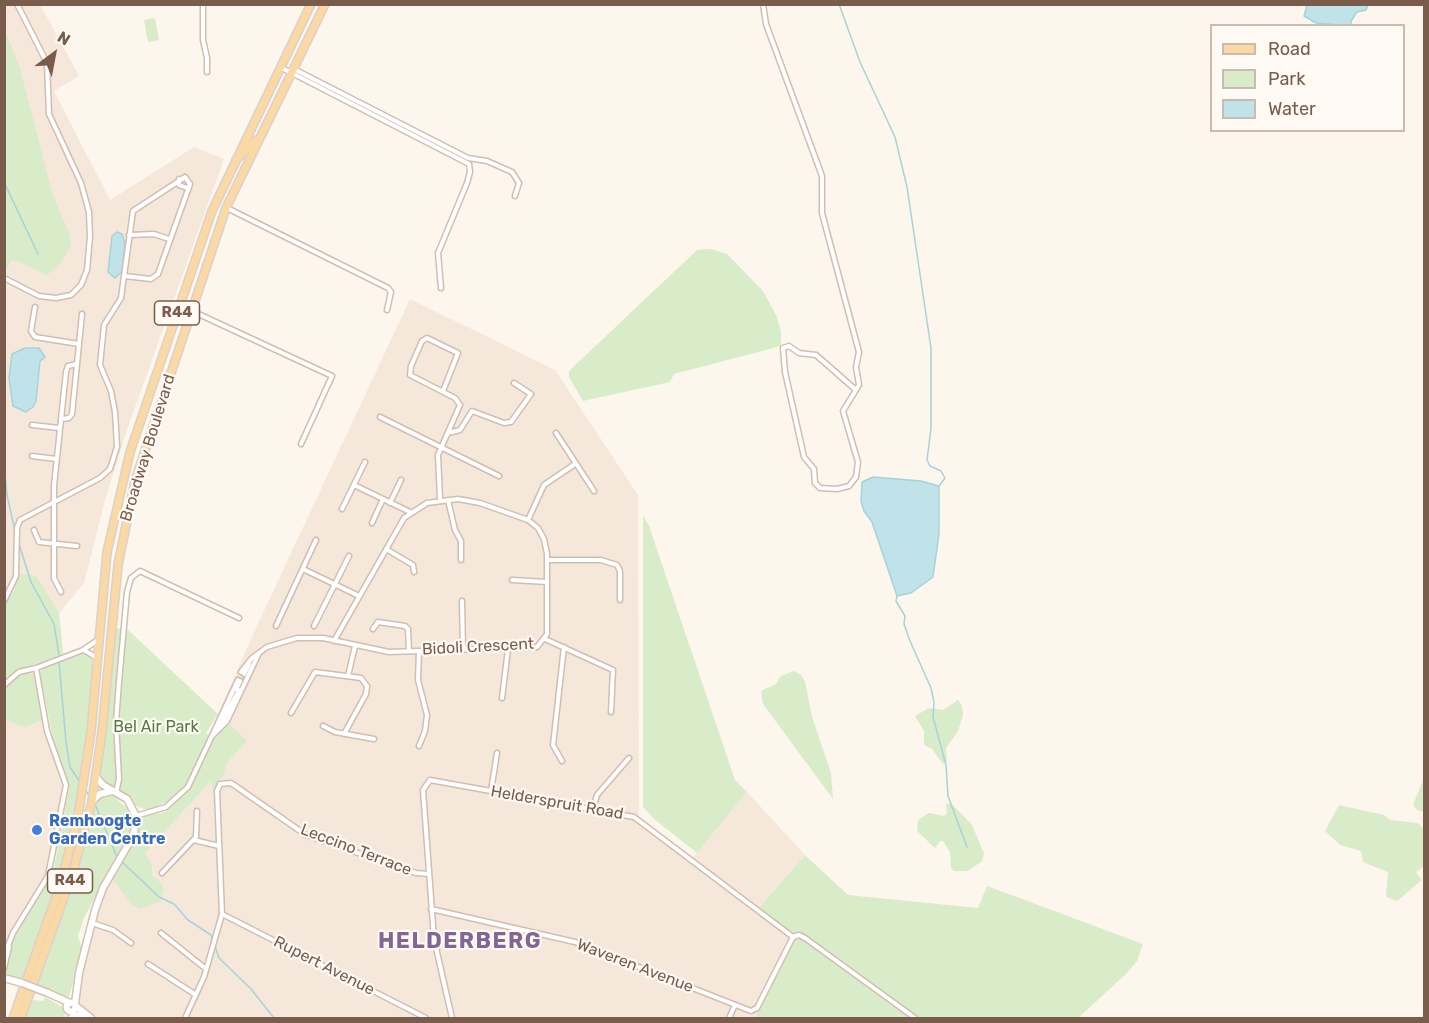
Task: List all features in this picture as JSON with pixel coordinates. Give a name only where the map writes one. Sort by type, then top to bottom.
[{"type":"main road","name":"Broadway Boulevard","points":[[13,1018],[61,883],[78,816],[91,732],[107,552],[122,480],[200,244],[234,160],[310,4]]},
{"type":"main road","name":"Broadway Boulevard","points":[[21,1018],[73,872],[92,801],[124,527],[135,481],[226,208],[325,4]]},
{"type":"main road","points":[[296,34],[308,39]]},
{"type":"main road","points":[[234,160],[260,136]]},
{"type":"street","points":[[4,278],[39,296],[56,298],[71,296],[86,275],[90,237],[86,200],[49,114],[47,63],[17,4]]},
{"type":"street","points":[[203,4],[203,40],[207,72]]},
{"type":"street","points":[[763,4],[770,33],[822,176],[822,213],[859,352],[856,367],[859,384],[856,390],[843,411],[858,462],[855,480],[851,485],[839,489],[822,488],[816,484],[814,470],[804,457],[785,372],[783,348],[789,346],[799,353],[816,356],[856,390]]},
{"type":"street","points":[[280,67],[468,158],[491,163],[512,172],[519,183],[515,196]]},
{"type":"street","points":[[292,71],[469,164],[469,178],[438,253],[441,288]]},
{"type":"street","points":[[4,601],[16,576],[20,520],[106,475],[116,452],[112,396],[100,365],[104,325],[121,298],[132,214],[136,207],[183,177],[189,179],[156,277],[151,279],[124,276]]},
{"type":"street","points":[[179,180],[179,185],[187,188]]},
{"type":"street","points":[[226,208],[388,288],[391,292],[387,310]]},
{"type":"street","points":[[129,235],[154,234],[169,238]]},
{"type":"street","points":[[35,307],[31,331],[35,338],[79,344]]},
{"type":"street","points":[[191,310],[332,376],[301,444]]},
{"type":"street","points":[[61,419],[69,418],[72,414],[82,314]]},
{"type":"street","points":[[440,500],[437,465],[441,446],[460,403],[413,378],[409,373],[422,341],[427,338],[458,353],[443,392]]},
{"type":"street","points":[[62,592],[54,578],[55,501],[53,491],[67,369],[77,364]]},
{"type":"street","points":[[448,433],[460,430],[472,411],[504,423],[511,422],[531,394],[514,383]]},
{"type":"street","points":[[380,417],[499,476]]},
{"type":"street","points":[[32,425],[59,428]]},
{"type":"street","points":[[556,433],[594,491]]},
{"type":"street","points":[[32,456],[56,459]]},
{"type":"street","points":[[342,509],[364,462]]},
{"type":"street","points":[[334,641],[386,549],[410,512],[427,503],[448,500],[480,503],[528,520],[544,485],[575,464]]},
{"type":"street","points":[[390,502],[401,480]]},
{"type":"street","points":[[354,485],[410,512]]},
{"type":"street","points":[[372,523],[383,499]]},
{"type":"street","points":[[448,500],[454,530],[461,541],[461,560]]},
{"type":"street","name":"Bidoli Crescent","points":[[260,652],[244,674],[251,660],[260,652],[276,642],[297,638],[334,641],[383,652],[537,647],[545,639],[547,560],[544,539],[538,528],[528,520]]},
{"type":"street","points":[[34,530],[39,542],[77,546]]},
{"type":"street","points":[[276,626],[316,540]]},
{"type":"street","points":[[386,549],[413,565],[414,572]]},
{"type":"street","points":[[314,626],[349,556]]},
{"type":"street","points":[[547,560],[601,560],[620,569],[620,600]]},
{"type":"street","points":[[303,569],[359,596]]},
{"type":"street","points":[[115,792],[119,779],[116,722],[118,682],[127,592],[131,578],[140,572],[238,618]]},
{"type":"street","points":[[512,580],[547,582]]},
{"type":"street","points":[[462,601],[463,650]]},
{"type":"street","points":[[373,629],[378,622],[405,626],[408,629],[409,651]]},
{"type":"street","points":[[545,639],[613,670],[611,712]]},
{"type":"street","points":[[4,685],[19,672],[83,650],[99,640]]},
{"type":"street","points":[[348,676],[355,646]]},
{"type":"street","points":[[562,761],[553,745],[564,647]]},
{"type":"street","points":[[502,698],[508,649]]},
{"type":"street","points":[[83,650],[97,658]]},
{"type":"street","points":[[419,651],[418,680],[427,720],[419,746]]},
{"type":"street","points":[[219,726],[228,719],[260,652]]},
{"type":"street","points":[[4,956],[9,943],[48,876],[66,785],[47,731],[36,668]]},
{"type":"street","points":[[291,713],[315,672],[364,679],[367,691],[344,734]]},
{"type":"street","points":[[136,816],[159,811],[183,793],[219,726],[240,682],[228,699],[219,726]]},
{"type":"street","points":[[323,726],[344,734],[374,740]]},
{"type":"street","points":[[492,791],[497,753]]},
{"type":"street","points":[[593,809],[597,795],[629,758]]},
{"type":"street","points":[[71,1010],[91,922],[103,888],[134,833],[136,816],[127,799],[96,777]]},
{"type":"street","name":"Helderspruit Road","points":[[429,874],[423,790],[426,782],[433,780],[639,819],[793,937],[800,935],[805,938],[915,1018]]},
{"type":"street","name":"Leccino Terrace","points":[[219,846],[217,789],[220,783],[226,782],[306,835],[416,873],[429,874]]},
{"type":"street","points":[[92,801],[100,794],[115,792]]},
{"type":"street","points":[[162,873],[194,840],[198,831],[197,811]]},
{"type":"street","points":[[185,1018],[206,969],[222,914],[219,846],[194,840]]},
{"type":"street","points":[[429,874],[435,948],[452,1018]]},
{"type":"street","name":"Waveren Avenue","points":[[431,909],[574,942],[751,1011],[757,1008],[793,937]]},
{"type":"street","name":"Rupert Avenue","points":[[222,914],[426,1018]]},
{"type":"street","points":[[91,922],[113,930],[131,943]]},
{"type":"street","points":[[161,933],[206,969]]},
{"type":"street","points":[[4,968],[9,943]]},
{"type":"street","points":[[148,964],[196,995]]},
{"type":"street","points":[[71,1010],[80,973]]},
{"type":"street","points":[[5,978],[51,995],[78,1015],[88,1016]]},
{"type":"street","points":[[78,983],[78,1000],[88,1016]]},
{"type":"street","points":[[729,1018],[735,1005]]},
{"type":"street","points":[[71,1010],[88,1016]]},
{"type":"shaded area","points":[[40,4],[79,76],[54,91],[110,200],[194,147],[224,159],[127,430],[105,500],[84,583],[59,613],[63,656],[36,668],[46,731],[65,781],[50,870],[12,933],[5,961],[4,5]]},
{"type":"shaded area","points":[[410,299],[555,370],[638,495],[639,819],[692,859],[747,792],[805,855],[758,909],[792,936],[757,1008],[757,1018],[69,1018],[91,922],[110,877],[134,904],[161,901],[165,886],[155,881],[152,864],[145,853],[246,742],[218,714]]},
{"type":"green space","points":[[155,18],[159,40],[148,42],[144,20]]},
{"type":"green space","points":[[4,28],[19,65],[52,192],[69,233],[71,246],[59,265],[47,275],[15,260],[11,261],[5,272]]},
{"type":"green space","points":[[711,249],[727,254],[763,291],[776,315],[781,331],[781,346],[674,374],[670,382],[583,401],[569,377],[569,371],[697,250]]},
{"type":"green space","points":[[643,515],[649,526],[735,780],[747,792],[697,853],[654,819],[643,807]]},
{"type":"green space","points":[[19,574],[36,576],[59,613],[63,654],[19,669],[5,681],[5,603],[14,591]]},
{"type":"green space","name":"Bel Air Park","points":[[116,628],[128,630],[218,714],[206,733],[210,736],[185,786],[170,801],[147,810],[136,806],[124,792],[107,786],[100,778]]},
{"type":"green space","points":[[86,652],[93,661],[86,746],[72,828],[52,898],[22,979],[11,977],[5,973],[11,943],[54,868],[69,788],[53,740],[40,672],[44,667]]},
{"type":"green space","points":[[794,671],[805,681],[812,717],[831,773],[833,799],[763,704],[761,691],[776,684],[781,676]]},
{"type":"green space","points":[[25,672],[34,675],[42,720],[25,727],[5,720],[5,688],[15,677]]},
{"type":"green space","points":[[958,700],[962,706],[963,715],[958,731],[946,748],[947,761],[943,764],[932,749],[924,745],[924,731],[915,716],[929,708],[943,710]]},
{"type":"green space","name":"Bel Air Park","points":[[227,722],[247,741],[226,764],[224,774],[213,790],[211,781],[145,853],[152,864],[153,876],[164,886],[164,889],[161,901],[140,909],[132,904],[112,879],[135,841],[140,821],[146,816],[165,812],[183,796],[214,738]]},
{"type":"green space","points":[[1424,777],[1424,812],[1417,810],[1413,805]]},
{"type":"green space","points":[[111,794],[128,809],[131,830],[84,918],[78,936],[82,949],[69,997],[65,998],[38,984],[78,871],[96,803],[103,795]]},
{"type":"green space","points":[[951,803],[972,825],[984,853],[982,861],[968,871],[954,871],[951,868],[950,852],[943,841],[940,841],[935,848],[917,831],[918,820],[929,813],[944,816],[947,813],[946,804]]},
{"type":"green space","points":[[1339,805],[1384,815],[1390,820],[1418,823],[1424,829],[1424,866],[1416,872],[1422,880],[1397,901],[1386,897],[1388,872],[1363,862],[1361,851],[1340,845],[1325,831]]},
{"type":"green space","points":[[805,855],[848,895],[978,908],[987,886],[1143,944],[1137,961],[1127,973],[1078,1018],[915,1018],[799,935],[793,937],[758,909]]},
{"type":"green space","points":[[800,937],[911,1018],[757,1018],[757,1011],[796,938]]},
{"type":"green space","points":[[45,997],[64,1008],[65,1018],[26,1018],[33,1000],[43,1001]]},
{"type":"water","points":[[1307,4],[1368,5],[1366,10],[1357,12],[1351,24],[1316,23],[1304,16]]},
{"type":"water","points":[[117,232],[122,234],[125,243],[122,272],[115,278],[108,272],[112,236]]},
{"type":"water","points":[[25,348],[39,348],[45,357],[40,361],[36,401],[33,407],[26,412],[13,406],[9,378],[12,354]]},
{"type":"water","points":[[873,477],[921,481],[939,486],[939,534],[933,577],[911,593],[897,596],[872,522],[864,511],[861,501],[862,482]]},
{"type":"waterway","points":[[839,4],[860,62],[895,137],[907,187],[931,348],[931,428],[927,460],[930,466],[941,471],[945,478],[939,486]]},
{"type":"waterway","points":[[4,182],[38,254]]},
{"type":"waterway","points":[[4,450],[5,462]]},
{"type":"waterway","points":[[4,463],[7,495],[15,531]]},
{"type":"waterway","points":[[18,541],[31,582],[54,624],[59,655]]},
{"type":"waterway","points":[[897,596],[896,601],[905,616],[904,624],[910,641],[931,688],[934,702],[933,717],[946,765],[948,796],[967,847]]},
{"type":"waterway","points":[[59,662],[70,767],[80,782]]},
{"type":"waterway","points":[[85,789],[90,797]]},
{"type":"waterway","points":[[95,804],[117,857]]},
{"type":"waterway","points":[[121,861],[159,897],[174,904],[188,920],[211,935],[213,941]]},
{"type":"waterway","points":[[215,946],[219,958],[251,989],[274,1018]]},
{"type":"tunnel","points":[[242,683],[246,675]]},
{"type":"place","name":"Remhoogte Garden Centre","points":[[37,830]]},
{"type":"district","name":"HELDERBERG","points":[[460,942]]}]
